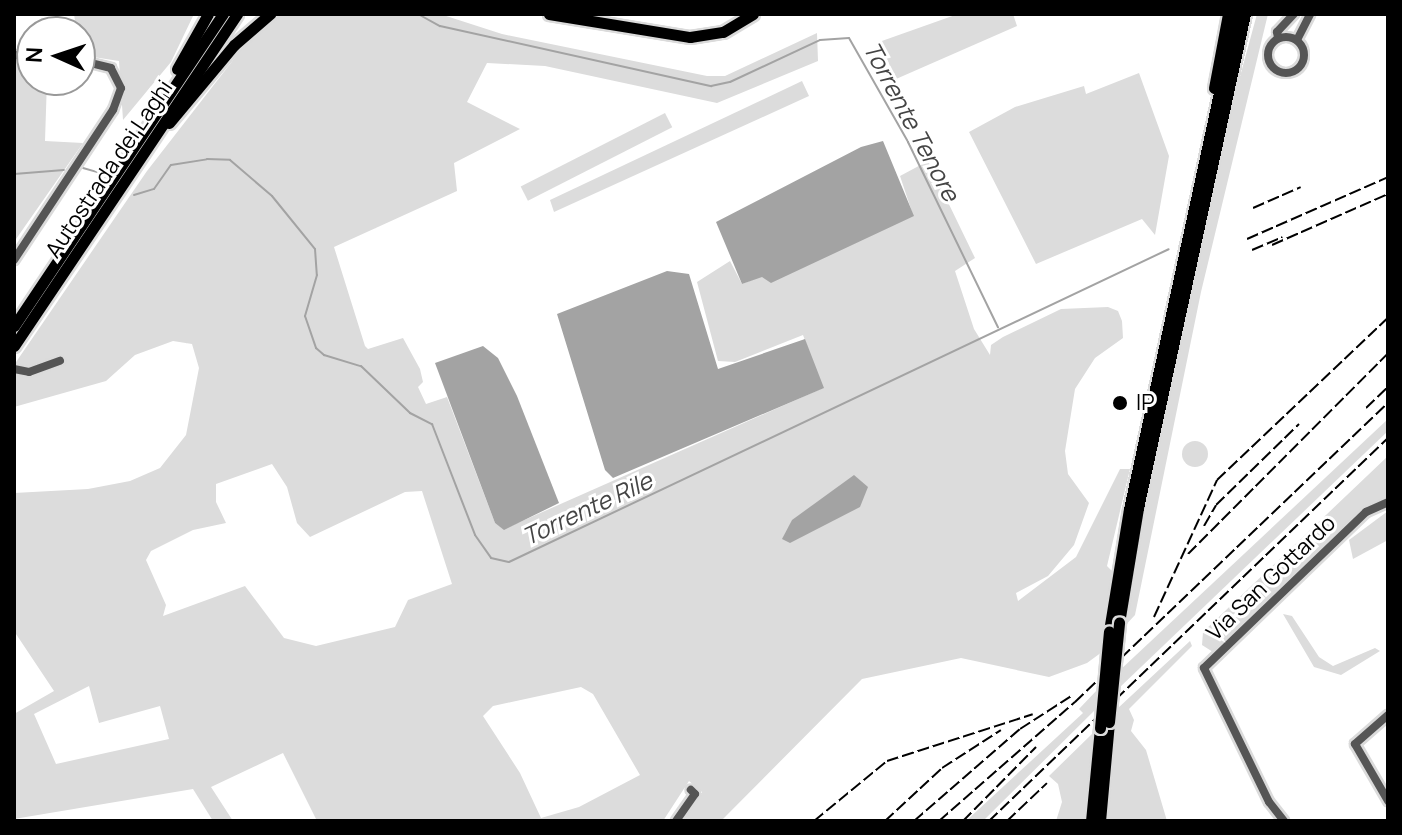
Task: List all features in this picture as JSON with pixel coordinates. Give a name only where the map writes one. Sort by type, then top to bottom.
[{"type":"highway","points":[[145,140],[208,14]]},
{"type":"highway","name":"Autostrada dei Laghi","points":[[14,346],[223,14]]},
{"type":"highway","name":"Autostrada dei Laghi","points":[[14,326],[237,14]]},
{"type":"highway","points":[[145,140],[234,45],[270,14]]},
{"type":"highway","points":[[549,14],[672,36],[723,32],[753,14]]},
{"type":"highway","points":[[1221,14],[1224,34]]},
{"type":"highway","points":[[1214,138],[1228,14]]},
{"type":"highway","points":[[1100,821],[1114,627],[1214,138],[1236,14]]},
{"type":"highway","points":[[1214,138],[1245,14]]},
{"type":"highway","points":[[1214,138],[1253,14]]},
{"type":"highway","points":[[1091,821],[1105,725]]},
{"type":"street","points":[[1294,14],[1277,32],[1278,38],[1268,56],[1282,73],[1294,71],[1303,61],[1297,40],[1310,14]]},
{"type":"street","points":[[1278,38],[1297,40]]},
{"type":"street","points":[[14,260],[113,110],[121,88],[111,68],[96,64]]},
{"type":"street","points":[[14,369],[29,372],[60,361]]},
{"type":"street","name":"Via San Gottardo","points":[[1284,821],[1269,802],[1204,668],[1366,512],[1388,502]]},
{"type":"street","points":[[1388,715],[1358,739],[1355,750],[1388,801]]},
{"type":"street","points":[[669,821],[691,790],[695,794],[676,821]]},
{"type":"shaded area","points":[[194,14],[171,62],[123,120],[119,61],[96,57],[96,16],[74,16]]},
{"type":"shaded area","points":[[280,14],[440,14],[502,34],[707,76],[725,76],[817,33],[818,61],[717,103],[545,66],[487,63],[467,102],[520,129],[454,163],[457,191],[334,247],[365,346],[368,349],[403,338],[420,369],[423,382],[418,387],[426,404],[447,397],[495,523],[504,529],[823,388],[803,335],[735,362],[718,361],[697,282],[730,261],[742,284],[913,215],[900,176],[928,161],[975,258],[955,271],[974,329],[990,355],[991,345],[1003,337],[1061,309],[1108,307],[1118,311],[1122,321],[1123,338],[1095,358],[1075,389],[1065,451],[1068,474],[1089,503],[1074,545],[1048,576],[1016,593],[1018,601],[1076,557],[1120,469],[1130,469],[1107,566],[1112,571],[1102,652],[1087,663],[1049,677],[961,658],[862,679],[721,821],[684,821],[702,792],[689,781],[663,821],[317,821],[283,753],[211,787],[233,821],[213,821],[193,789],[14,819],[14,714],[54,691],[14,631],[14,493],[88,489],[130,481],[160,468],[186,435],[199,368],[192,344],[173,341],[135,355],[106,381],[14,407],[14,365],[147,171],[244,46]],"holes":[[[272,464],[287,487],[297,523],[310,537],[405,492],[422,491],[452,584],[408,600],[395,627],[316,646],[284,638],[245,586],[163,616],[166,605],[146,560],[151,551],[193,530],[226,523],[216,502],[216,484]],[[89,686],[99,723],[160,706],[169,739],[56,764],[34,714]],[[581,687],[593,694],[640,775],[579,807],[541,818],[520,773],[483,716],[493,706]]]},
{"type":"shaded area","points":[[958,14],[1013,14],[1017,26],[896,79],[879,42]]},
{"type":"shaded area","points":[[1257,14],[1268,14],[1201,292],[1135,615],[1122,629],[1136,538],[1226,128]]},
{"type":"shaded area","points":[[14,62],[16,96],[46,96],[45,141],[83,143],[14,242]]},
{"type":"shaded area","points":[[1139,73],[1169,156],[1155,235],[1142,219],[1036,264],[969,132],[1015,107],[1084,86],[1086,94]]},
{"type":"shaded area","points":[[802,81],[809,96],[554,212],[550,200]]},
{"type":"shaded area","points":[[665,113],[672,127],[528,201],[521,187]]},
{"type":"shaded area","points":[[883,141],[914,216],[771,283],[762,277],[742,284],[716,222],[861,147]]},
{"type":"shaded area","points":[[667,271],[689,274],[718,369],[805,339],[824,388],[613,478],[605,470],[557,314]]},
{"type":"shaded area","points":[[483,346],[498,358],[517,396],[559,503],[504,530],[495,523],[435,363]]},
{"type":"shaded area","points":[[1388,419],[1388,431],[1118,689],[1119,671]]},
{"type":"shaded area","points":[[1195,441],[1204,445],[1208,454],[1204,463],[1195,467],[1186,463],[1182,454],[1186,445]]},
{"type":"shaded area","points":[[1388,456],[1388,502],[1357,516],[1213,652],[1202,645],[1203,632]]},
{"type":"shaded area","points":[[854,475],[868,487],[860,507],[790,543],[782,539],[792,520]]},
{"type":"shaded area","points":[[1388,511],[1388,540],[1353,559],[1349,540]]},
{"type":"shaded area","points":[[1283,614],[1292,616],[1319,657],[1333,666],[1375,648],[1380,651],[1341,675],[1314,667]]},
{"type":"shaded area","points":[[1190,641],[1192,646],[1129,709],[1134,720],[1131,731],[1146,750],[1167,821],[1107,821],[1117,709]]},
{"type":"shaded area","points":[[1097,690],[1095,710],[983,821],[966,821],[1083,713],[1079,709]]},
{"type":"shaded area","points":[[1094,732],[1084,821],[1056,821],[1062,802],[1058,784],[1049,776]]},
{"type":"waterway","name":"Torrente Tenore","points":[[418,14],[440,26],[711,86],[730,82],[820,40],[849,38],[908,142],[998,327]]},
{"type":"waterway","name":"Torrente Rile","points":[[134,195],[154,189],[171,165],[207,159],[230,160],[272,196],[315,249],[317,275],[305,316],[316,348],[324,355],[361,366],[410,413],[432,424],[475,535],[491,558],[509,562],[1169,249]]},
{"type":"waterway","name":"Torrente Rile","points":[[83,168],[97,172]]},
{"type":"waterway","name":"Torrente Rile","points":[[14,174],[64,170]]},
{"type":"railway","points":[[1247,239],[1388,177]]},
{"type":"railway","points":[[1253,208],[1301,187]]},
{"type":"railway","points":[[1272,245],[1388,194]]},
{"type":"railway","points":[[1252,250],[1282,237]]},
{"type":"railway","points":[[1154,617],[1217,480],[1388,318]]},
{"type":"railway","points":[[1188,554],[1388,353]]},
{"type":"railway","points":[[1366,408],[1388,387]]},
{"type":"railway","points":[[939,821],[1075,702],[1388,403]]},
{"type":"railway","points":[[1204,526],[1216,505],[1299,424]]},
{"type":"railway","points":[[989,821],[1388,438]]},
{"type":"railway","points":[[914,821],[1020,729],[1073,695]]},
{"type":"railway","points":[[814,821],[887,761],[1033,714]]},
{"type":"railway","points":[[885,821],[942,768],[1001,730]]},
{"type":"railway","points":[[963,821],[1036,747]]},
{"type":"railway","points":[[1007,821],[1047,783]]},
{"type":"place","name":"IP","points":[[1120,403]]}]
